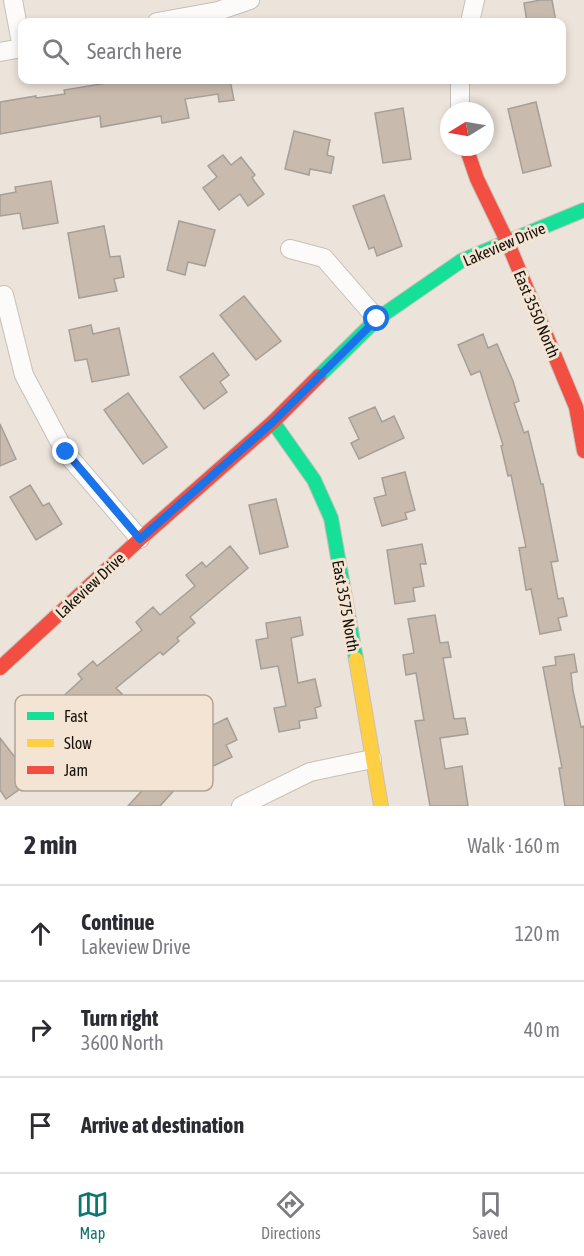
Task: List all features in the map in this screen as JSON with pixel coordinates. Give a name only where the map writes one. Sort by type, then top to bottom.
[{"type":"street","points":[[13,0],[18,27]]},
{"type":"street","points":[[179,18],[218,11],[250,0]]},
{"type":"street","points":[[471,18],[475,0]]},
{"type":"street","points":[[0,52],[18,49]]},
{"type":"street","points":[[459,84],[460,102]]},
{"type":"street","name":"East 3550 North","points":[[469,156],[576,407],[584,451]]},
{"type":"street","name":"Lakeview Drive","points":[[0,668],[140,539],[273,422],[377,319],[461,261],[584,210]]},
{"type":"street","points":[[290,249],[324,258],[377,319]]},
{"type":"street","points":[[4,294],[24,375],[66,452],[140,539]]},
{"type":"street","name":"East 3575 North","points":[[273,422],[314,480],[331,518],[381,806]]},
{"type":"street","points":[[241,806],[310,772],[372,759]]},
{"type":"building","points":[[552,0],[555,18],[526,18],[524,3]]},
{"type":"building","points":[[101,84],[231,84],[234,100],[219,102],[218,94],[185,99],[189,118],[162,123],[161,116],[101,127],[100,116],[0,134],[0,102],[65,94],[64,90]]},
{"type":"building","points":[[536,102],[551,166],[523,173],[508,109]]},
{"type":"building","points":[[403,108],[411,159],[383,163],[375,113]]},
{"type":"building","points":[[294,131],[330,140],[327,155],[334,157],[331,173],[310,169],[309,175],[285,169]]},
{"type":"building","points":[[223,155],[231,165],[241,157],[255,175],[252,178],[264,194],[248,206],[240,194],[219,210],[203,188],[217,177],[208,166]]},
{"type":"building","points":[[51,181],[58,223],[23,229],[20,213],[0,216],[0,195],[16,192],[15,187]]},
{"type":"building","points":[[384,195],[402,246],[377,256],[374,247],[369,249],[353,206]]},
{"type":"building","points":[[179,221],[215,230],[205,266],[188,262],[185,275],[167,270]]},
{"type":"building","points":[[104,226],[110,257],[120,256],[124,277],[114,279],[117,291],[79,298],[68,233]]},
{"type":"building","points":[[244,296],[281,341],[256,360],[220,315]]},
{"type":"building","points":[[91,325],[93,334],[119,328],[129,375],[92,382],[87,359],[75,361],[69,330]]},
{"type":"building","points":[[483,334],[488,348],[497,344],[513,381],[519,401],[514,403],[524,433],[528,431],[541,484],[543,484],[558,561],[551,562],[558,599],[563,598],[567,616],[558,618],[561,630],[540,634],[531,589],[526,590],[519,548],[526,547],[511,475],[508,476],[501,446],[503,445],[480,371],[471,375],[458,345]]},
{"type":"building","points":[[213,353],[229,375],[220,382],[227,392],[204,409],[180,377]]},
{"type":"building","points":[[128,393],[167,447],[143,464],[104,410]]},
{"type":"building","points":[[375,407],[382,422],[394,416],[404,438],[359,459],[351,443],[359,439],[349,418]]},
{"type":"building","points":[[0,424],[16,459],[0,466]]},
{"type":"building","points":[[405,472],[415,510],[405,513],[407,519],[382,526],[374,498],[386,495],[382,478]]},
{"type":"building","points":[[30,485],[43,506],[49,503],[62,524],[36,540],[10,497]]},
{"type":"building","points":[[276,499],[288,547],[260,554],[249,505]]},
{"type":"building","points":[[422,544],[426,564],[420,564],[424,586],[413,588],[415,601],[395,604],[387,550]]},
{"type":"building","points":[[230,546],[248,568],[190,617],[195,623],[177,638],[179,641],[163,655],[160,652],[116,688],[121,695],[65,695],[82,679],[78,674],[93,661],[97,666],[142,630],[136,622],[153,607],[160,615],[195,586],[186,575],[202,562],[206,567]]},
{"type":"building","points":[[435,615],[440,643],[448,642],[451,657],[443,658],[454,719],[465,718],[468,734],[440,738],[445,769],[462,766],[468,806],[430,806],[415,721],[424,720],[416,673],[406,675],[403,655],[414,653],[408,619]]},
{"type":"building","points":[[300,617],[303,635],[291,638],[298,683],[315,679],[321,706],[315,708],[317,718],[299,721],[300,728],[279,732],[274,708],[286,706],[278,666],[261,669],[256,640],[268,638],[266,623]]},
{"type":"building","points":[[574,654],[577,672],[571,673],[573,691],[581,727],[584,726],[584,806],[565,806],[559,768],[562,768],[543,667],[556,665],[555,657]]},
{"type":"building","points":[[227,718],[237,740],[226,745],[232,757],[213,766],[213,725]]},
{"type":"building","points":[[0,738],[15,757],[15,791],[17,791],[6,799],[0,790]]},
{"type":"building","points":[[142,791],[173,791],[160,806],[128,806]]},
{"type":"traffic: fast","points":[[319,376],[377,319],[461,261],[584,210]]},
{"type":"traffic: fast","points":[[273,422],[314,480],[331,518],[356,659]]},
{"type":"traffic: slow","points":[[356,659],[381,806]]},
{"type":"traffic: jam","points":[[469,156],[576,407],[584,451]]},
{"type":"traffic: jam","points":[[0,668],[140,539],[273,422],[319,376]]},
{"type":"route","points":[[66,452],[140,539],[273,422],[377,319]]}]
